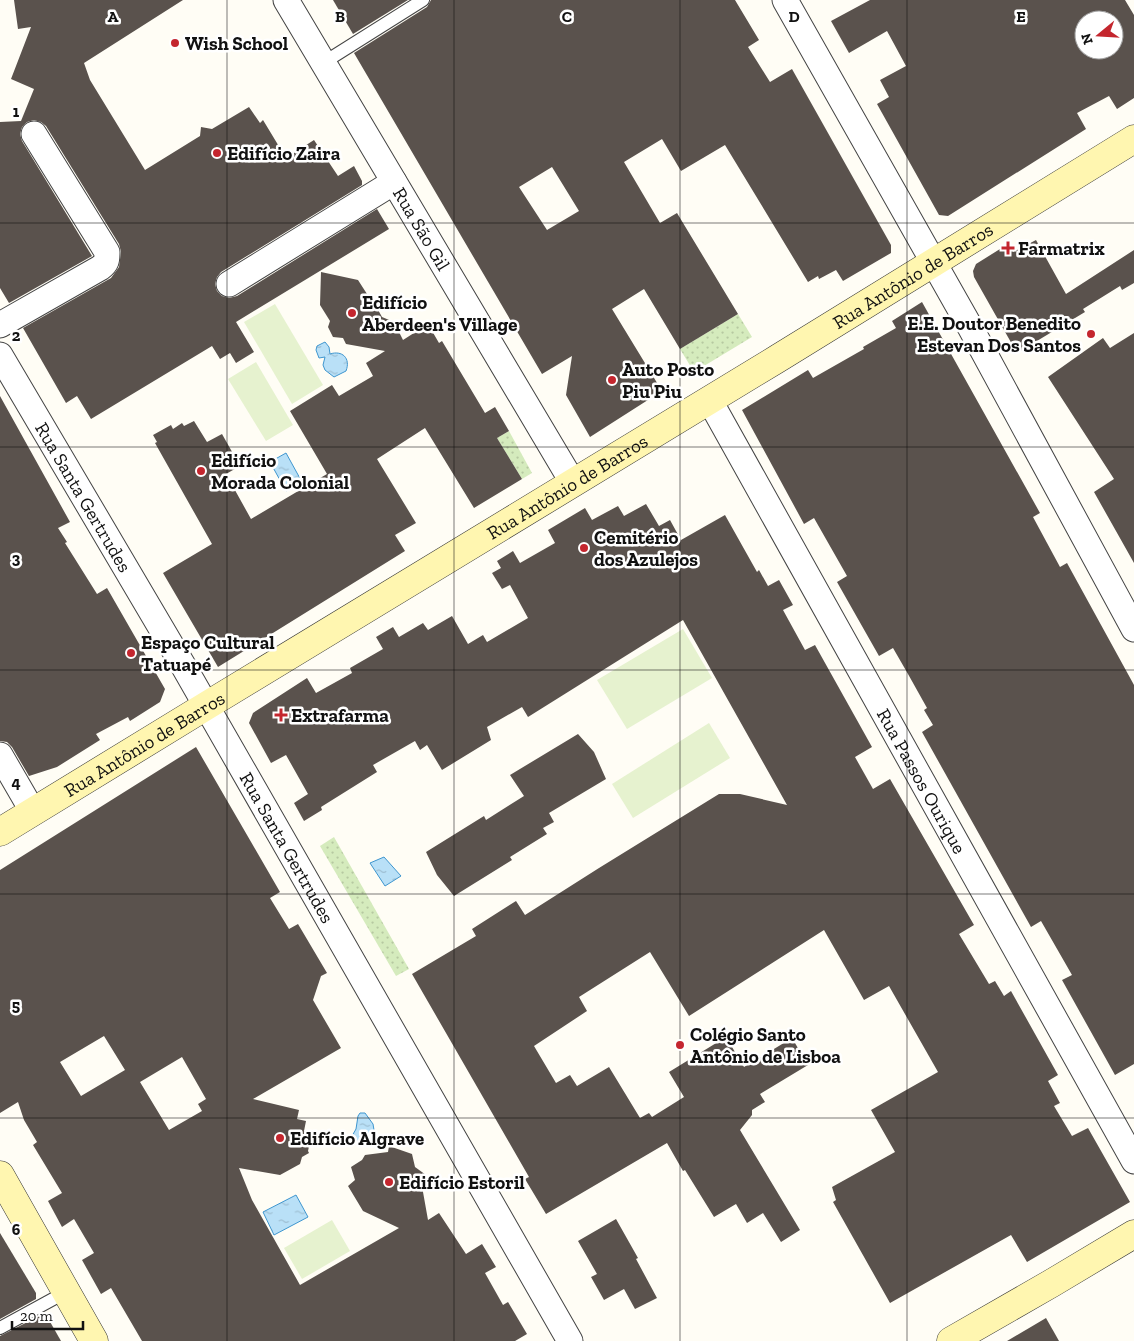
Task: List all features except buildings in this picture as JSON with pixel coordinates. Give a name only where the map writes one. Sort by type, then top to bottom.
[{"type":"main road","name":"Rua Antônio de Barros","points":[[0,832],[710,400],[1134,139]]},
{"type":"main road","points":[[0,1175],[94,1341]]},
{"type":"main road","points":[[960,1339],[1134,1234]]},
{"type":"street","name":"Rua São Gil","points":[[286,0],[573,483]]},
{"type":"street","points":[[785,0],[1126,595],[1134,629]]},
{"type":"street","points":[[0,325],[100,268],[107,260],[107,252],[34,134]]},
{"type":"street","points":[[229,284],[394,182]]},
{"type":"street","name":"Rua Santa Gertrudes","points":[[0,355],[206,706],[570,1341]]},
{"type":"street","name":"Rua Passos Ourique","points":[[710,400],[1134,1161]]},
{"type":"street","points":[[0,755],[33,812]]},
{"type":"lane","points":[[323,63],[423,0]]},
{"type":"lane","points":[[0,1328],[66,1292]]},
{"type":"green space","points":[[275,304],[323,385],[292,404],[244,322]]},
{"type":"green space","points":[[738,314],[752,337],[694,372],[680,349]]},
{"type":"green space","points":[[256,362],[293,425],[266,441],[228,379]]},
{"type":"green space","points":[[509,431],[532,473],[522,479],[497,438]]},
{"type":"green space","points":[[683,629],[712,678],[627,729],[597,680]]},
{"type":"green space","points":[[709,723],[730,758],[633,818],[612,784]]},
{"type":"green space","points":[[334,837],[409,969],[396,976],[320,846]]},
{"type":"green space","points":[[332,1220],[350,1251],[302,1279],[284,1248]]},
{"type":"water","points":[[325,342],[329,347],[330,354],[342,354],[347,362],[346,371],[334,377],[325,370],[323,365],[325,357],[319,358],[316,350],[317,346]]},
{"type":"water","points":[[286,453],[302,482],[286,491],[270,462]]},
{"type":"water","points":[[384,857],[401,876],[385,886],[370,863]]},
{"type":"water","points":[[360,1113],[365,1113],[373,1124],[374,1130],[363,1140],[348,1143],[356,1129]]},
{"type":"water","points":[[296,1195],[308,1217],[274,1235],[263,1212]]},
{"type":"place","name":"Wish School","points":[[175,43]]},
{"type":"place","name":"Edifício Zaira","points":[[217,153]]},
{"type":"place","name":"Farmatrix","points":[[1008,248]]},
{"type":"place","name":"Edifício Aberdeen's Village","points":[[352,313]]},
{"type":"place","name":"E.E. Doutor Benedito Estevan Dos Santos","points":[[1091,334]]},
{"type":"place","name":"Auto Posto Piu Piu","points":[[612,380]]},
{"type":"place","name":"Edifício Morada Colonial","points":[[201,471]]},
{"type":"place","name":"Cemitério dos Azulejos","points":[[584,548]]},
{"type":"place","name":"Espaço Cultural Tatuapé","points":[[131,653]]},
{"type":"place","name":"Extrafarma","points":[[281,715]]},
{"type":"place","name":"Colégio Santo Antônio de Lisboa","points":[[680,1045]]},
{"type":"place","name":"Edifício Algrave","points":[[280,1138]]},
{"type":"place","name":"Edifício Estoril","points":[[389,1182]]}]
